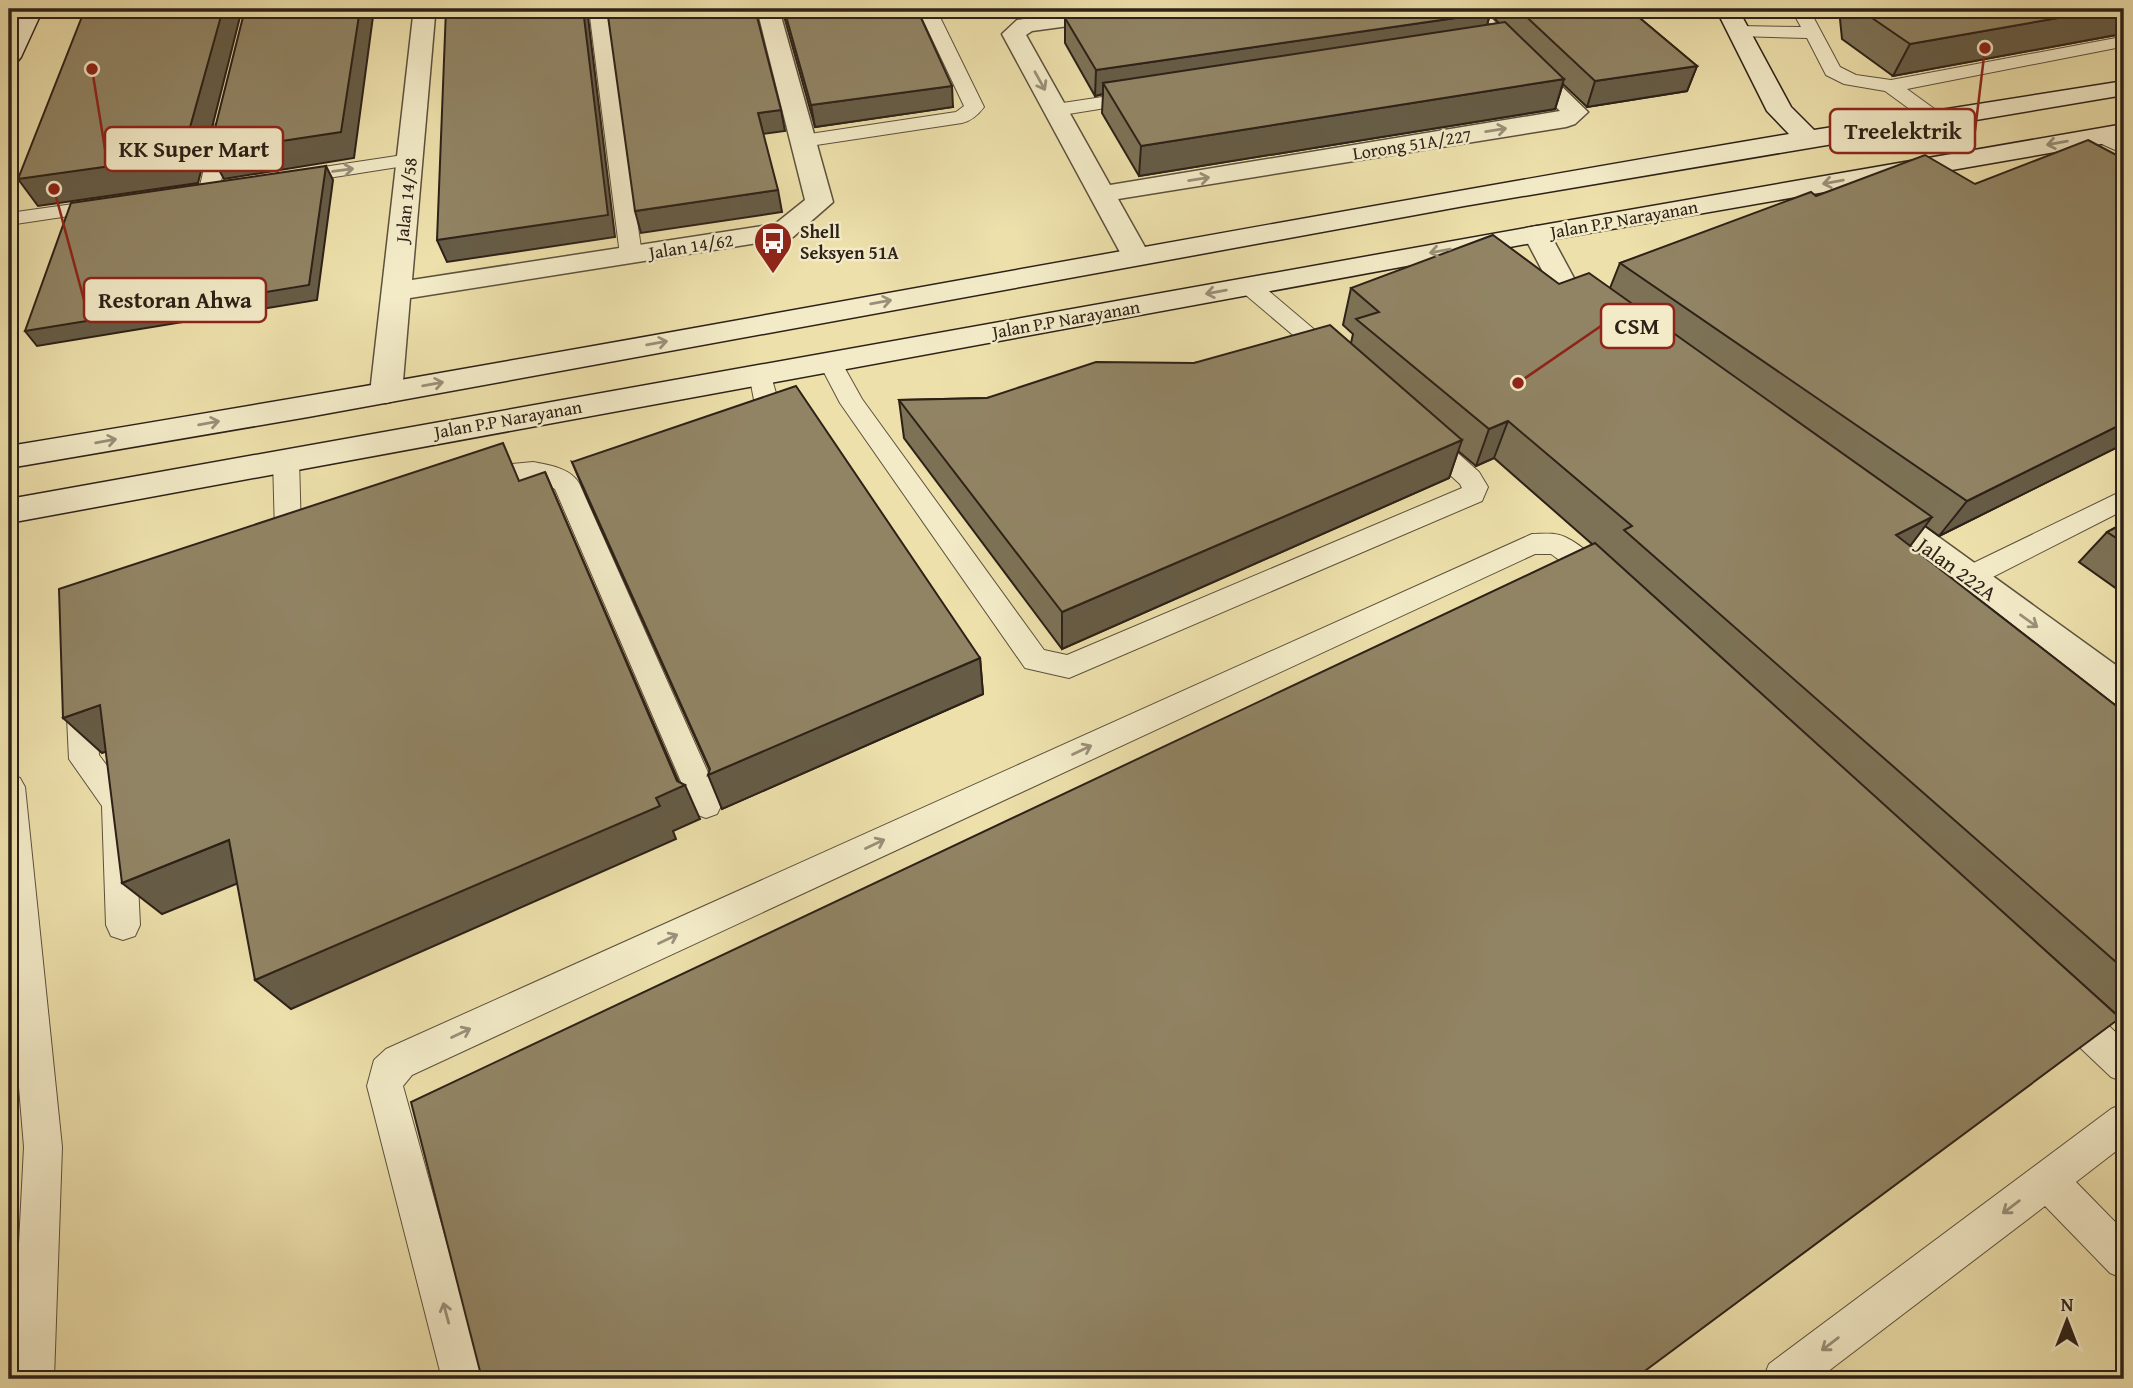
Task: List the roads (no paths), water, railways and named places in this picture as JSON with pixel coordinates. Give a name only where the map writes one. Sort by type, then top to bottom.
[{"type":"main road","points":[[9,58],[32,9]]},
{"type":"main road","name":"Jalan 14/58","points":[[386,393],[424,16],[428,9]]},
{"type":"main road","name":"Jalan 14/62","points":[[397,291],[783,231],[819,202],[768,9]]},
{"type":"main road","points":[[1136,256],[1014,34],[1024,25],[1142,9]]},
{"type":"main road","name":"Lorong 51A/227","points":[[1102,194],[1566,119],[1575,113],[1469,9]]},
{"type":"main road","points":[[1727,9],[1780,111],[1809,139]]},
{"type":"main road","points":[[9,457],[386,393],[1136,256],[1933,117],[2124,88]]},
{"type":"main road","name":"Jalan P.P Narayanan","points":[[14,510],[1537,234],[2116,138]]},
{"type":"main road","points":[[1537,234],[1563,285],[1627,330]]},
{"type":"main road","points":[[9,434],[70,447]]},
{"type":"main road","name":"Jalan 222A","points":[[1847,488],[2124,691]]},
{"type":"lane","points":[[598,9],[631,255]]},
{"type":"lane","points":[[803,141],[962,117],[974,107],[928,9]]},
{"type":"lane","points":[[1800,9],[1833,71],[1851,80],[1891,86],[2116,43]]},
{"type":"lane","points":[[1738,32],[1814,33]]},
{"type":"lane","points":[[1478,47],[1505,43]]},
{"type":"lane","points":[[1891,86],[1933,117]]},
{"type":"lane","points":[[1056,110],[1164,94]]},
{"type":"lane","points":[[209,190],[228,112]]},
{"type":"lane","points":[[276,180],[410,160]]},
{"type":"lane","points":[[183,194],[236,186]]},
{"type":"lane","points":[[11,219],[24,194]]},
{"type":"lane","points":[[11,219],[131,201]]},
{"type":"lane","points":[[1249,286],[1355,376]]},
{"type":"lane","points":[[1286,345],[1313,339]]},
{"type":"lane","points":[[830,361],[852,403],[876,433],[1035,660],[1069,667],[1473,494],[1475,487],[1470,478],[1407,423]]},
{"type":"lane","points":[[714,424],[763,412],[768,407],[761,374]]},
{"type":"lane","points":[[876,433],[904,427]]},
{"type":"lane","points":[[286,459],[288,533]]},
{"type":"lane","points":[[456,488],[520,470],[549,471],[566,483],[706,804]]},
{"type":"lane","points":[[1969,577],[2124,499]]},
{"type":"lane","points":[[463,1379],[385,1086],[387,1073],[399,1062],[1532,544],[1556,544],[1618,597]]},
{"type":"lane","points":[[80,664],[84,759],[118,802],[123,925]]},
{"type":"lane","points":[[9,787],[43,1147],[33,1379]]},
{"type":"lane","points":[[2043,989],[2124,1063]]},
{"type":"lane","points":[[1784,1379],[2124,1122]]},
{"type":"lane","points":[[2047,1180],[2124,1259]]},
{"type":"place","name":"Treelektrik","points":[[1985,48]]},
{"type":"place","name":"KK Super Mart","points":[[92,69]]},
{"type":"place","name":"Restoran Ahwa","points":[[54,189]]},
{"type":"place","name":"Shell Seksyen 51A","points":[[773,275]]},
{"type":"place","name":"CSM","points":[[1518,383]]}]
